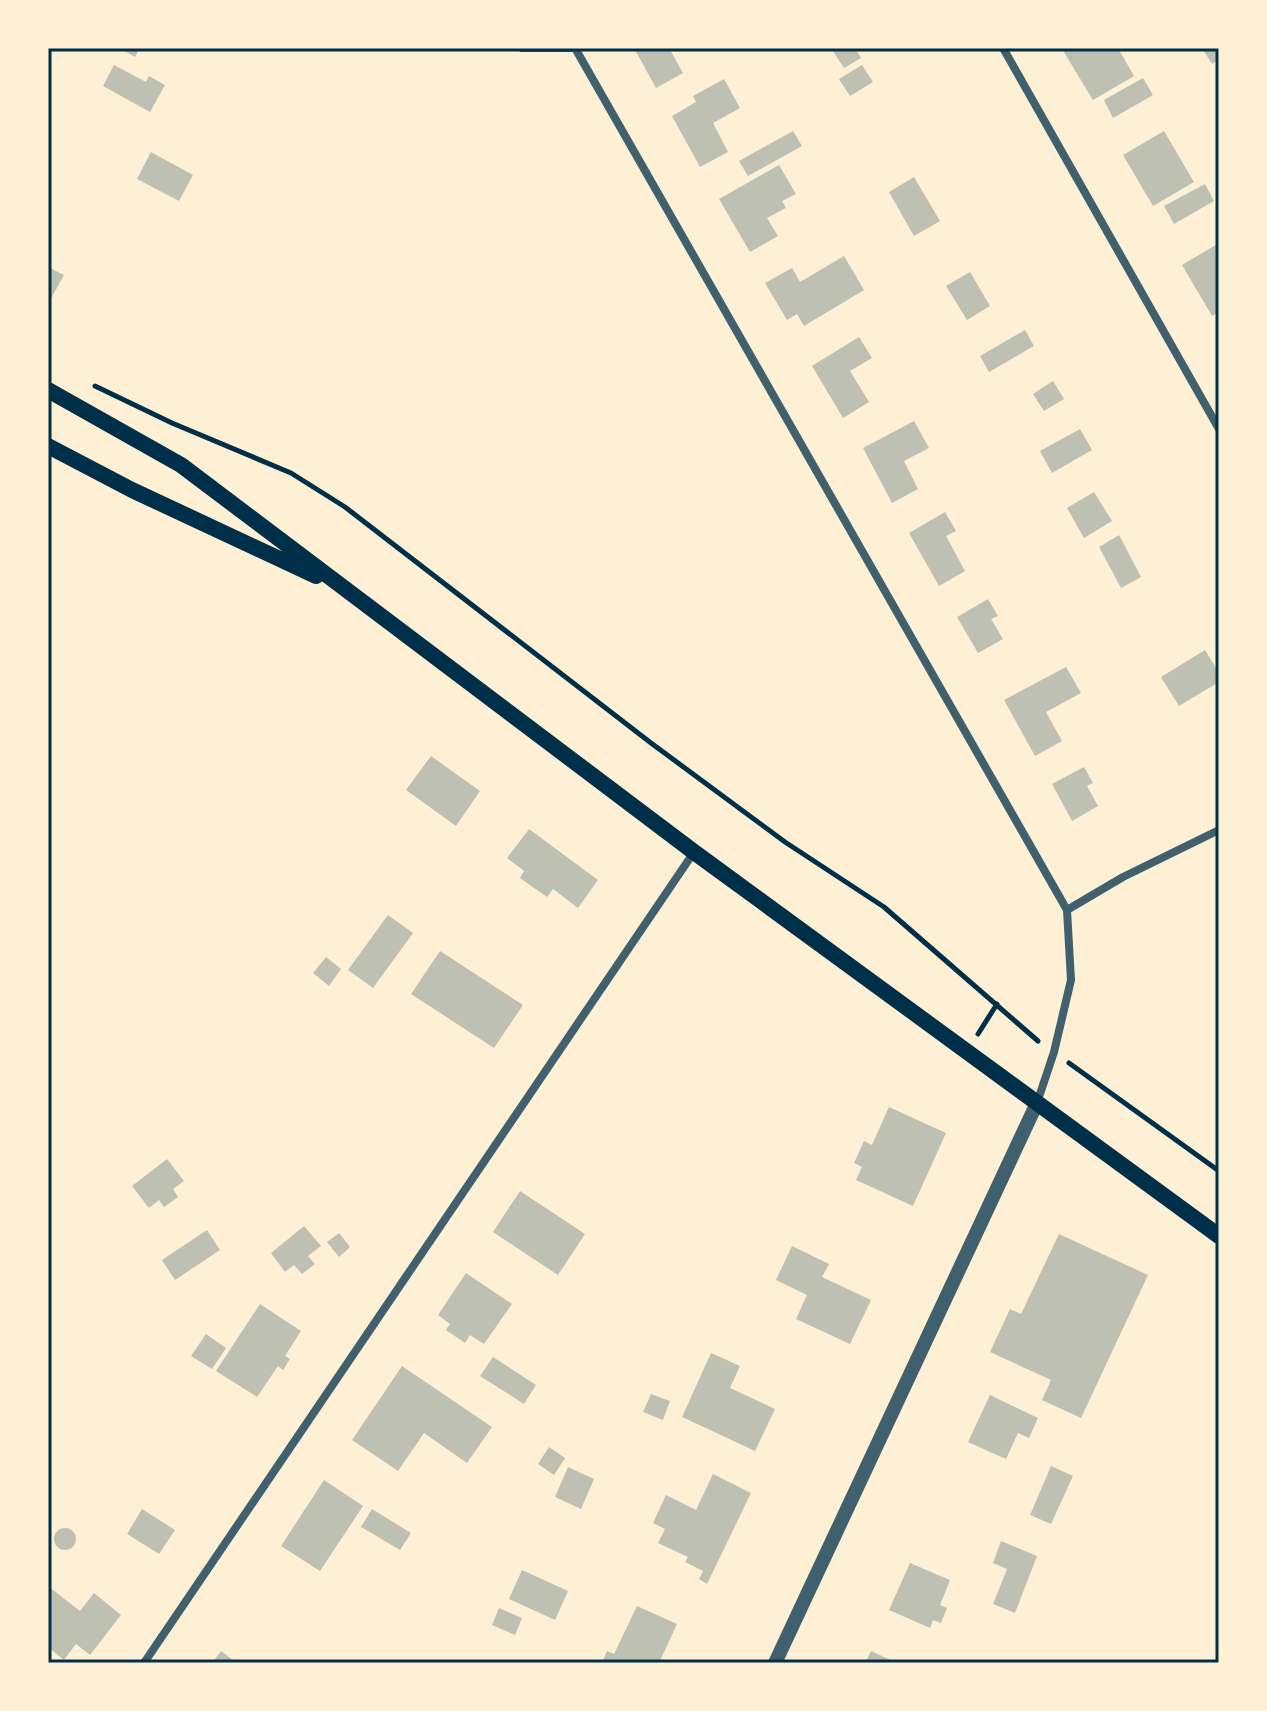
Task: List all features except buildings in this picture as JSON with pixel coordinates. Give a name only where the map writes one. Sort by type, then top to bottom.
[{"type":"main road","points":[[48,390],[181,465],[694,852],[1219,1236]]},
{"type":"main road","points":[[48,446],[132,490],[346,590]]},
{"type":"street","points":[[522,48],[573,48],[1067,910],[1071,980],[1054,1052],[1037,1103],[775,1663]]},
{"type":"street","points":[[1003,48],[1219,429]]},
{"type":"street","points":[[1067,910],[1134,871],[1219,830]]},
{"type":"street","points":[[144,1663],[694,852]]},
{"type":"path","points":[[88,382],[172,423],[291,473],[345,507],[651,743],[785,842],[884,907],[1027,1033],[1219,1171]]},
{"type":"path","points":[[967,1052],[997,1004]]}]
